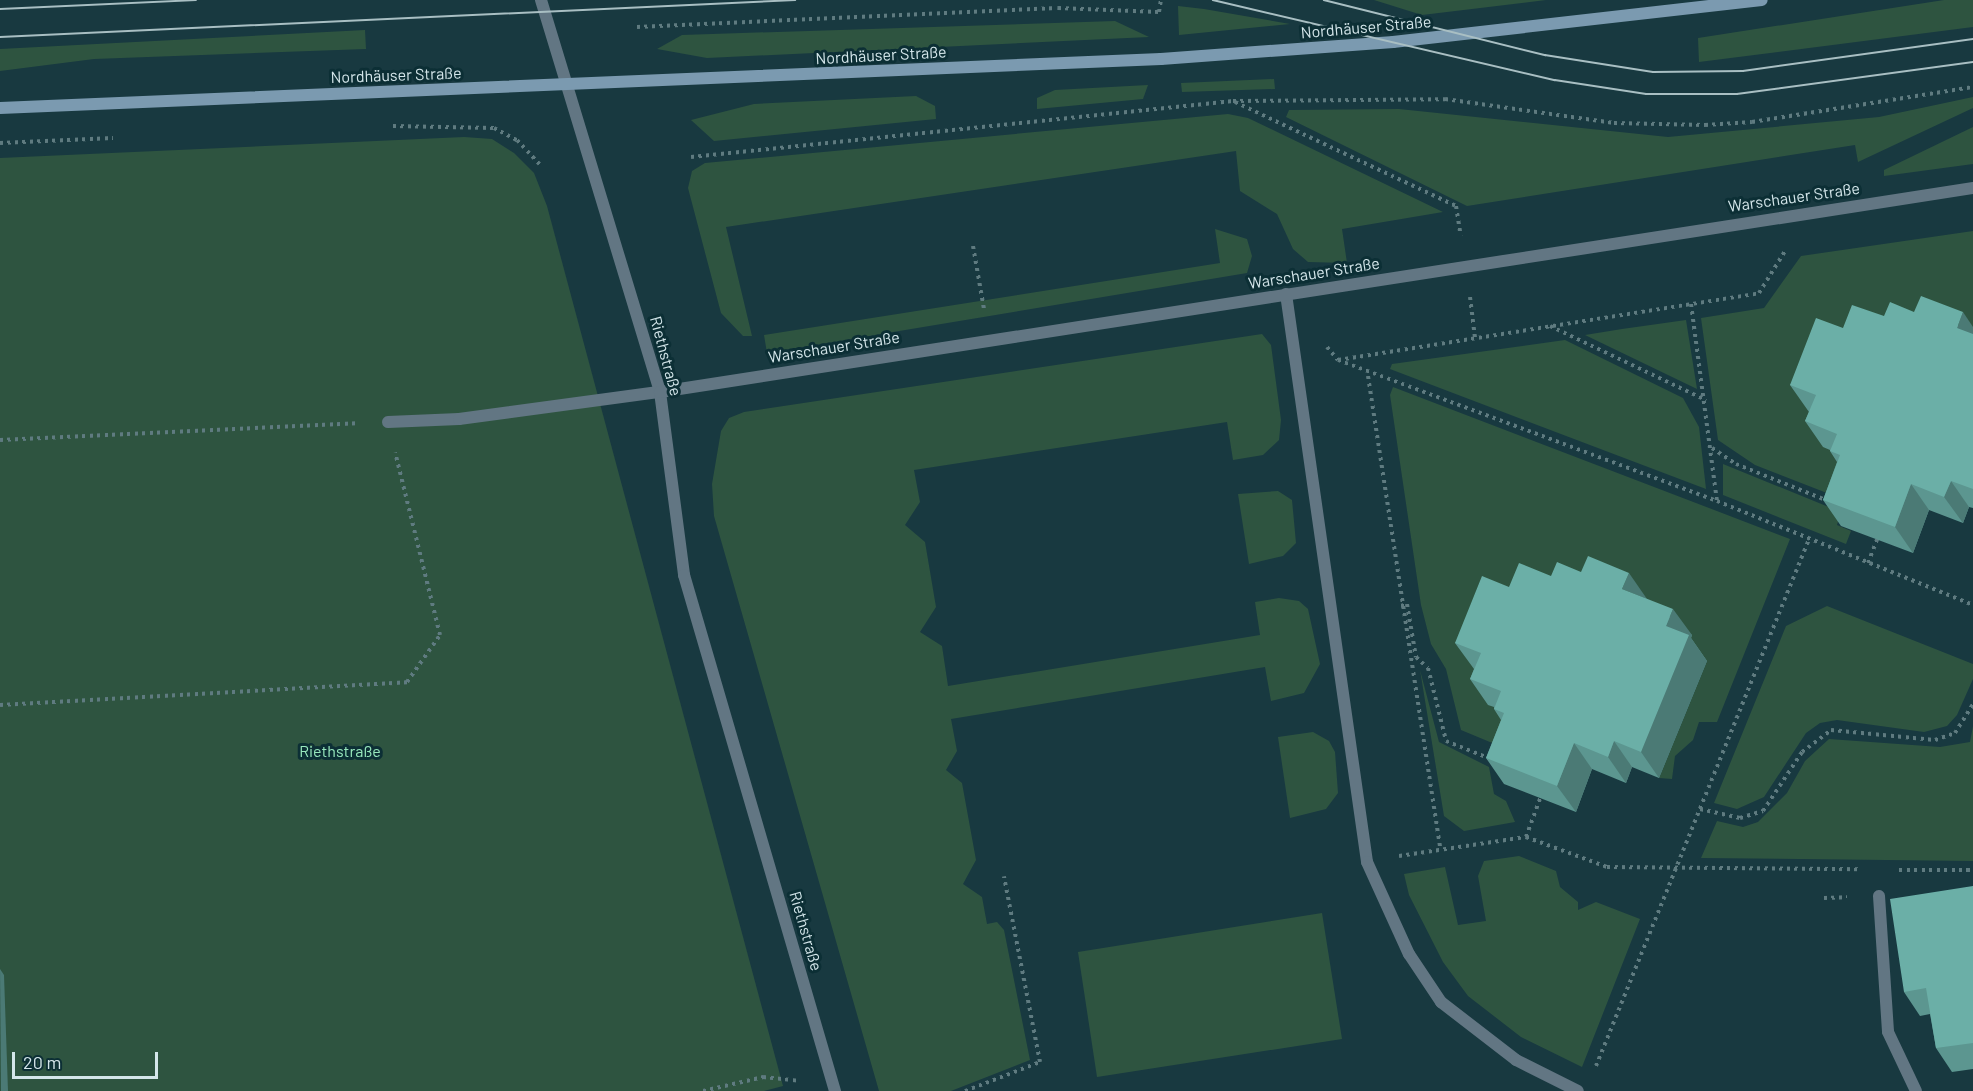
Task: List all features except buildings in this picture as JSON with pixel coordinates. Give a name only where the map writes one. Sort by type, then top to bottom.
[{"type":"main road","name":"Nordhäuser Straße","points":[[0,108],[1185,57],[1393,42],[1762,0]]},
{"type":"street","name":"Riethstraße","points":[[541,0],[660,392],[684,575],[835,1091]]},
{"type":"street","name":"Warschauer Straße","points":[[388,422],[459,419],[660,392],[989,339],[1973,188]]},
{"type":"street","points":[[1286,294],[1367,862],[1409,954],[1441,1002],[1516,1060],[1578,1091]]},
{"type":"street","points":[[1879,896],[1888,1032],[1912,1072],[1916,1091]]},
{"type":"path","points":[[637,27],[1058,8],[1159,12],[1161,0]]},
{"type":"path","points":[[691,157],[1233,101],[1445,99],[1614,123],[1684,125],[1752,122],[1973,87]]},
{"type":"path","points":[[1233,101],[1456,206],[1466,265]]},
{"type":"path","points":[[382,127],[494,128],[517,140],[539,164]]},
{"type":"path","points":[[0,143],[119,138]]},
{"type":"path","points":[[973,246],[989,339]]},
{"type":"path","points":[[1338,360],[1759,293],[1786,248]]},
{"type":"path","points":[[1691,304],[1706,400],[1717,501]]},
{"type":"path","points":[[1549,326],[1706,400]]},
{"type":"path","points":[[1323,342],[1338,360],[1368,376],[1717,501],[1973,605]]},
{"type":"path","points":[[1368,376],[1400,606],[1440,849]]},
{"type":"path","points":[[0,440],[388,422],[440,635],[406,682],[0,705]]},
{"type":"path","points":[[1712,448],[1736,464],[1841,506]]},
{"type":"path","points":[[1868,563],[1883,527]]},
{"type":"path","points":[[1594,1070],[1809,539]]},
{"type":"path","points":[[1400,606],[1407,604],[1416,657],[1428,668],[1446,741],[1496,761]]},
{"type":"path","points":[[1700,809],[1740,818],[1763,811],[1802,752],[1831,730],[1935,740],[1955,733],[1973,704]]},
{"type":"path","points":[[1526,837],[1545,788]]},
{"type":"path","points":[[1367,862],[1526,837],[1607,867],[1866,869]]},
{"type":"path","points":[[1890,870],[1973,870]]},
{"type":"path","points":[[964,1091],[1040,1062],[1004,876]]},
{"type":"path","points":[[703,1091],[763,1077],[789,1084],[830,1072]]},
{"type":"green space","points":[[1374,0],[1546,0],[1422,15]]},
{"type":"green space","points":[[1944,0],[1973,0],[1973,27],[1699,62],[1698,38]]},
{"type":"green space","points":[[1178,6],[1204,9],[1290,24],[1179,35]]},
{"type":"green space","points":[[1115,21],[1149,37],[707,58],[657,49],[682,35]]},
{"type":"green space","points":[[365,30],[366,49],[94,59],[0,71],[0,49]]},
{"type":"green space","points":[[1274,79],[1275,89],[1182,92],[1181,83]]},
{"type":"green space","points":[[1148,85],[1143,99],[1037,109],[1037,98],[1055,90]]},
{"type":"green space","points":[[916,96],[935,106],[936,119],[714,141],[691,120],[754,104]]},
{"type":"green space","points":[[1973,97],[1973,108],[1858,162],[1855,145],[1467,206],[1286,117],[1289,110],[1399,109],[1668,137],[1879,117]]},
{"type":"green space","points":[[1228,114],[1248,118],[1443,212],[1342,229],[1347,263],[1308,262],[1293,249],[1277,214],[1240,191],[1236,151],[726,227],[752,336],[743,336],[721,313],[688,188],[692,171],[705,163]]},
{"type":"green space","points":[[1973,127],[1973,164],[1884,176],[1884,170]]},
{"type":"green space","name":"Riethstraße","points":[[464,137],[492,139],[514,153],[534,173],[547,206],[783,1086],[764,1091],[0,1091],[0,158]]},
{"type":"green space","points":[[1215,229],[1247,239],[1252,256],[1247,273],[767,353],[764,335],[1220,263]]},
{"type":"green space","points":[[1973,231],[1973,335],[1834,421],[1855,459],[1850,502],[1755,465],[1718,440],[1701,318],[1764,308],[1801,256]]},
{"type":"green space","points":[[1686,320],[1697,389],[1585,335],[1622,329]]},
{"type":"green space","points":[[1262,334],[1271,345],[1281,420],[1279,440],[1263,455],[1233,460],[1227,422],[914,470],[920,502],[905,525],[925,542],[936,607],[920,632],[942,646],[948,686],[1260,635],[1255,602],[1279,598],[1299,601],[1308,609],[1320,664],[1304,693],[1271,701],[1265,667],[951,719],[957,751],[946,770],[962,783],[976,860],[963,884],[982,897],[987,924],[997,922],[1004,930],[1030,1060],[951,1091],[879,1091],[714,516],[712,484],[721,431],[729,418],[744,412]]},
{"type":"green space","points":[[1565,340],[1683,398],[1699,427],[1706,489],[1390,369],[1392,364]]},
{"type":"green space","points":[[1393,387],[1790,539],[1717,722],[1699,722],[1693,740],[1675,756],[1672,779],[1659,778],[1707,661],[1499,679],[1519,717],[1531,759],[1461,730],[1446,669],[1431,644],[1421,605],[1390,395]]},
{"type":"green space","points":[[1723,464],[1841,512],[1837,525],[1851,531],[1846,544],[1723,495]]},
{"type":"green space","points":[[1278,491],[1292,500],[1296,543],[1283,556],[1249,564],[1238,494]]},
{"type":"green space","points":[[1827,606],[1973,664],[1973,679],[1957,715],[1947,726],[1924,732],[1837,720],[1820,723],[1806,733],[1764,797],[1737,809],[1714,803],[1786,626]]},
{"type":"green space","points":[[1420,670],[1439,742],[1489,767],[1494,794],[1506,801],[1515,822],[1464,831],[1444,816]]},
{"type":"green space","points":[[1973,726],[1973,861],[1701,858],[1717,821],[1743,827],[1758,822],[1787,793],[1805,761],[1829,739],[1940,747],[1970,742]]},
{"type":"green space","points":[[1313,732],[1329,741],[1335,752],[1338,793],[1326,809],[1290,818],[1278,737]]},
{"type":"green space","points":[[1519,856],[1556,871],[1560,887],[1578,902],[1578,910],[1596,902],[1640,919],[1582,1067],[1521,1037],[1468,996],[1443,962],[1409,895],[1404,874],[1445,867],[1458,925],[1486,921],[1478,876],[1484,861]]},
{"type":"green space","points":[[1322,913],[1342,1039],[1097,1077],[1078,952]]},
{"type":"tram line","points":[[0,9],[196,0]]},
{"type":"tram line","points":[[0,37],[795,0]]},
{"type":"tram line","points":[[1213,0],[1555,80],[1646,94],[1737,94],[1973,62]]},
{"type":"tram line","points":[[1324,0],[1545,55],[1653,72],[1743,71],[1973,39]]}]
